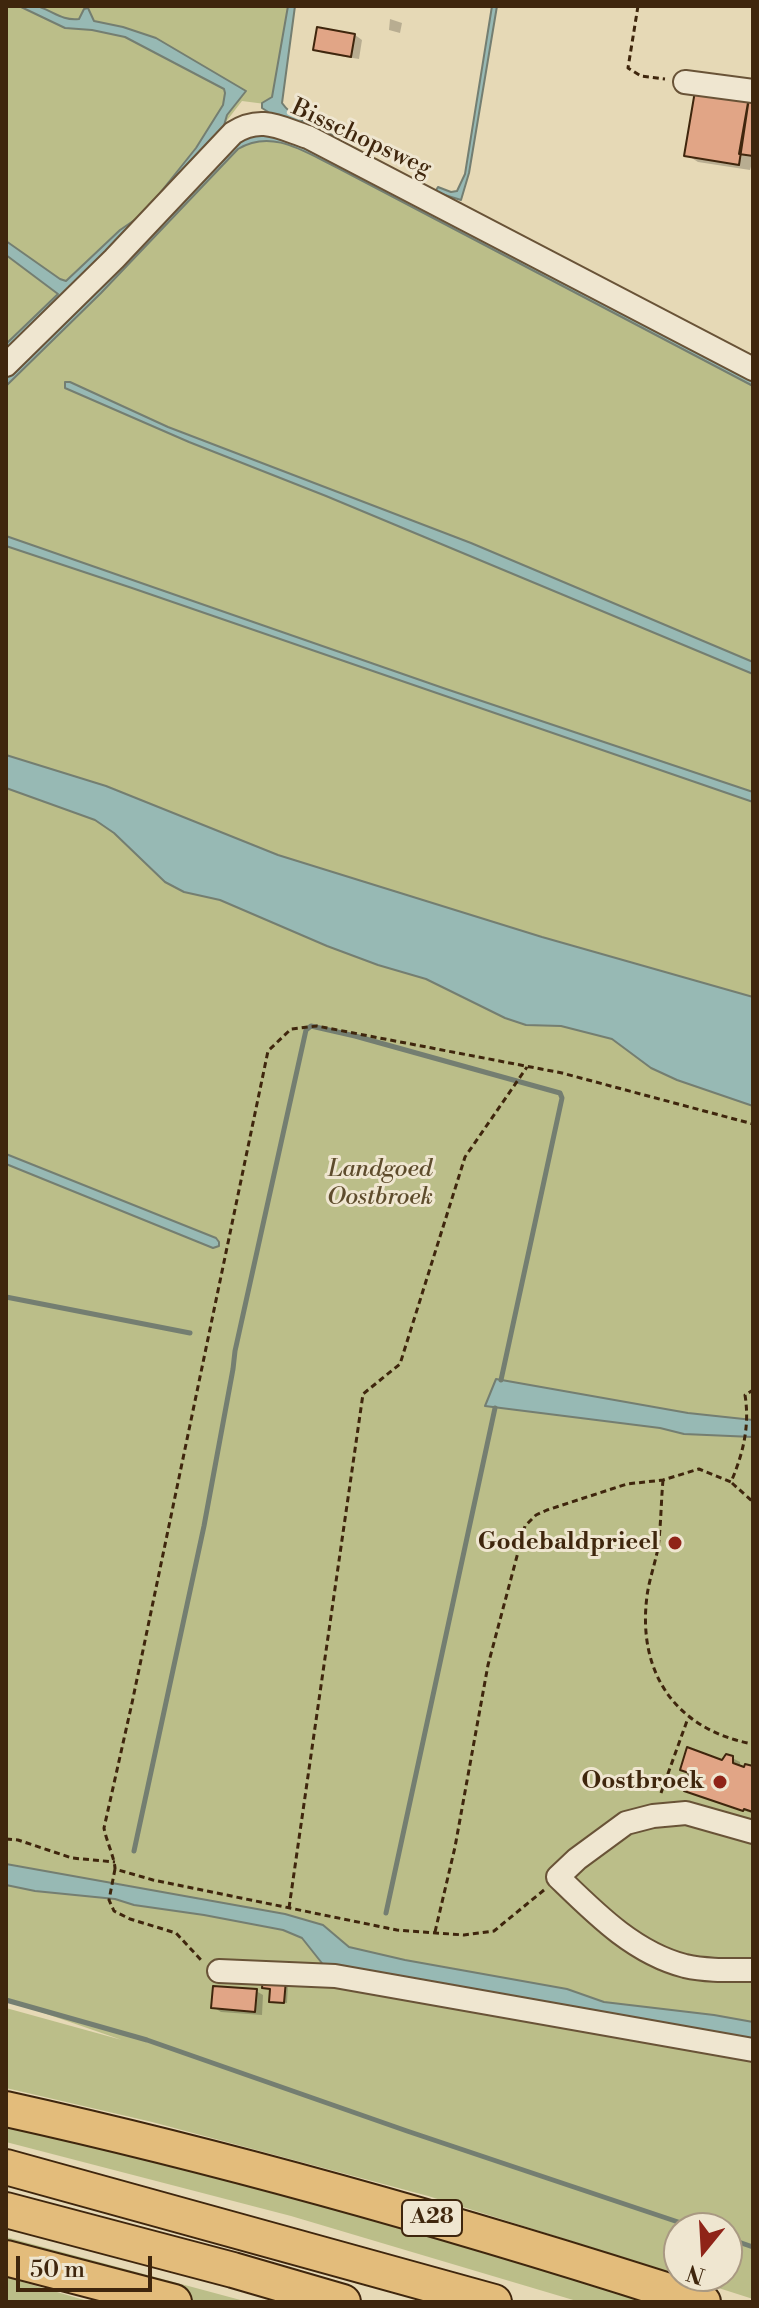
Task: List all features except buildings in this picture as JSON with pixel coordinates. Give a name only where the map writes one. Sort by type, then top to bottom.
[{"type":"highway","name":"A28","points":[[6,2109],[173,2148],[393,2207],[703,2302]]},
{"type":"highway","points":[[6,2167],[494,2302]]},
{"type":"highway","points":[[6,2210],[343,2302]]},
{"type":"highway","points":[[6,2258],[174,2302]]},
{"type":"street","points":[[685,82],[753,91]]},
{"type":"street","name":"Bisschopsweg","points":[[6,365],[114,259],[233,133],[245,125],[262,122],[308,137],[753,369]]},
{"type":"street","points":[[753,1832],[686,1813],[653,1816],[626,1823],[558,1877],[606,1922],[638,1946],[682,1965],[713,1970],[753,1970]]},
{"type":"street","points":[[219,1971],[335,1976],[753,2050]]},
{"type":"path","points":[[638,6],[628,68],[641,76],[685,82]]},
{"type":"path","points":[[219,1971],[197,1958],[176,1933],[114,1911],[109,1900],[115,1862],[108,1849],[104,1828],[268,1051],[291,1029],[317,1026],[562,1073],[753,1124]]},
{"type":"path","points":[[289,1908],[363,1394],[400,1364],[465,1157],[528,1066]]},
{"type":"path","points":[[731,1482],[744,1444],[748,1416],[745,1395],[753,1390]]},
{"type":"path","points":[[435,1934],[455,1847],[488,1665],[525,1526],[536,1515],[547,1510],[627,1484],[663,1480],[699,1469],[731,1482],[753,1502]]},
{"type":"path","points":[[663,1480],[658,1548],[647,1597],[646,1640],[657,1681],[688,1718],[715,1733],[753,1744]]},
{"type":"path","points":[[653,1816],[688,1718]]},
{"type":"path","points":[[6,1839],[72,1858],[115,1862]]},
{"type":"path","points":[[115,1869],[153,1880],[397,1930],[464,1935],[494,1931],[558,1877]]},
{"type":"green space","points":[[6,6],[293,6],[273,105],[242,101],[225,123],[196,149],[141,217],[120,230],[66,281],[6,241]]},
{"type":"green space","name":"Landgoed Oostbroek","points":[[265,128],[753,376],[753,2299],[731,2292],[743,2292],[743,2212],[663,2212],[663,2270],[428,2196],[152,2122],[6,2088],[6,2008],[122,2040],[6,2000],[6,374],[235,141]]},
{"type":"green space","points":[[6,255],[63,298],[6,348]]},
{"type":"green space","points":[[6,2126],[127,2151],[364,2214],[659,2302],[580,2302],[291,2216],[6,2142]]},
{"type":"green space","points":[[6,2237],[248,2302],[198,2302],[6,2252]]},
{"type":"green space","points":[[6,2277],[91,2302],[6,2302]]},
{"type":"water","points":[[19,6],[38,6],[73,19],[79,19],[84,9],[88,8],[94,21],[156,38],[246,91],[227,115],[223,129],[158,200],[156,198],[196,148],[223,105],[224,89],[125,37],[65,28]]},
{"type":"water","points":[[288,6],[295,6],[282,103],[299,118],[336,137],[335,142],[262,108],[262,103],[272,97]]},
{"type":"water","points":[[492,6],[497,6],[469,173],[461,200],[435,192],[438,187],[457,191],[465,174]]},
{"type":"water","points":[[277,133],[753,379],[753,386],[314,156],[289,145],[264,141],[238,149],[101,293],[6,386],[6,374],[233,143],[250,134]]},
{"type":"water","points":[[139,217],[6,353],[6,344],[58,294],[6,255],[6,241],[66,281],[120,230]]},
{"type":"water","points":[[65,382],[168,427],[471,543],[753,662],[753,674],[189,442],[65,388]]},
{"type":"water","points":[[6,536],[753,792],[753,802],[6,546]]},
{"type":"water","points":[[6,755],[106,786],[278,855],[542,937],[753,997],[753,1106],[651,1068],[612,1039],[561,1026],[526,1025],[505,1018],[426,979],[327,946],[220,900],[184,892],[165,882],[114,833],[95,820],[6,788]]},
{"type":"water","points":[[6,1154],[216,1238],[219,1246],[213,1248],[6,1164]]},
{"type":"water","points":[[496,1379],[688,1413],[753,1420],[753,1437],[684,1434],[660,1428],[485,1406]]},
{"type":"water","points":[[6,1864],[285,1914],[323,1925],[349,1947],[405,1960],[567,1989],[604,2002],[753,2022],[753,2044],[325,1967],[302,1938],[283,1930],[134,1905],[115,1899],[6,1885]]},
{"type":"waterway","points":[[134,1851],[204,1526],[235,1351],[306,1030],[311,1026],[560,1093],[562,1098],[501,1380]]},
{"type":"waterway","points":[[6,1297],[190,1333]]},
{"type":"waterway","points":[[386,1913],[495,1408]]},
{"type":"waterway","points":[[6,2000],[147,2040],[663,2217]]},
{"type":"waterway","points":[[743,2244],[753,2247]]},
{"type":"place","name":"Godebaldprieel","points":[[675,1543]]},
{"type":"place","name":"Oostbroek","points":[[720,1782]]}]
